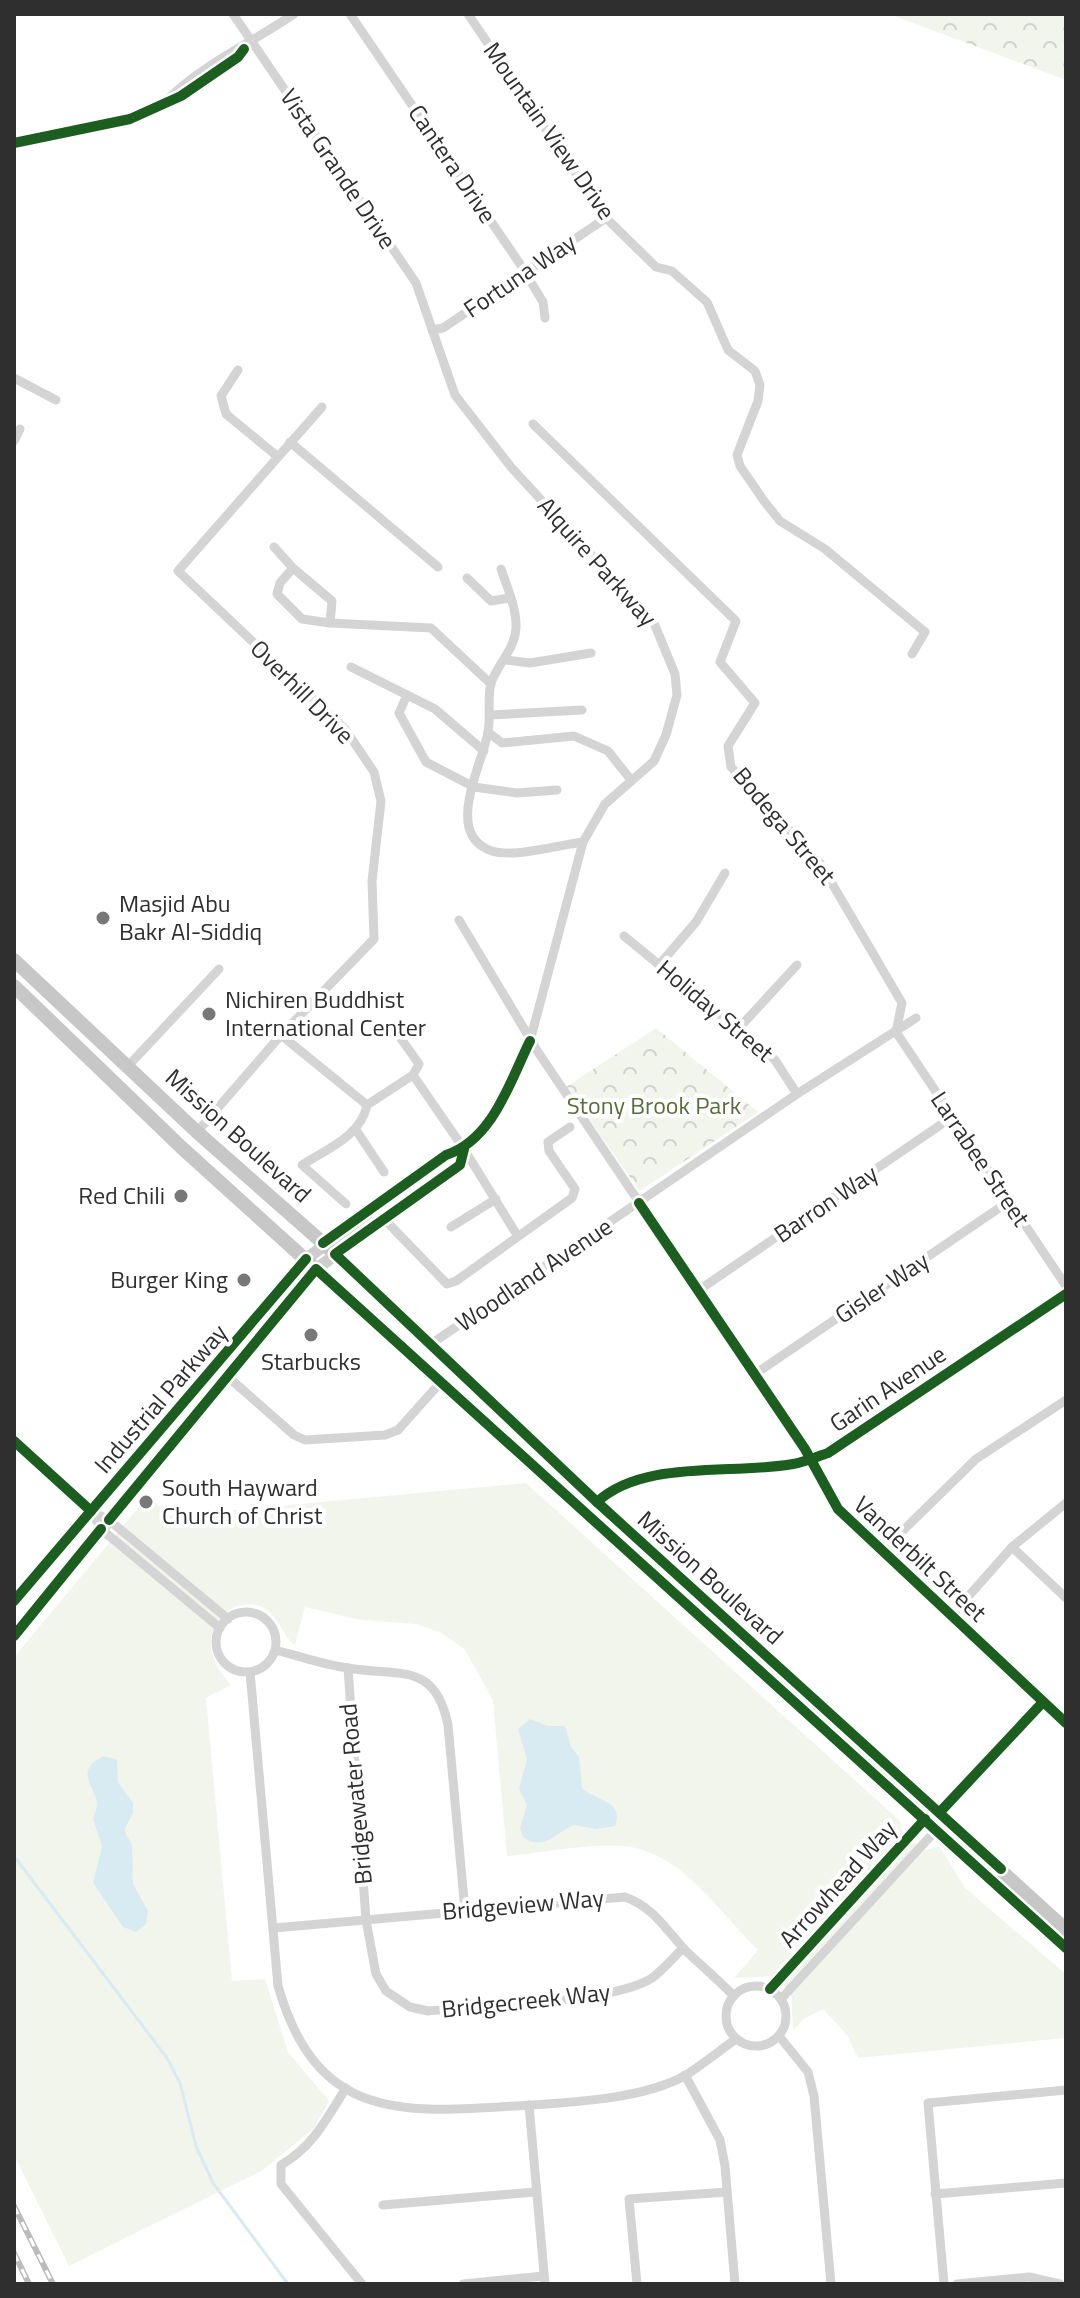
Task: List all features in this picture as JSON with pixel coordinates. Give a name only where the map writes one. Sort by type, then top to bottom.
[{"type":"main road","name":"Mission Boulevard","points":[[14,960],[197,1132],[335,1254],[597,1502],[1066,1930]]},
{"type":"main road","name":"Mission Boulevard","points":[[14,986],[181,1147],[584,1515],[1066,1948]]},
{"type":"main road","name":"Alquire Parkway","points":[[335,1254],[386,1221],[460,1165],[464,1149]]},
{"type":"main road","name":"Alquire Parkway","points":[[323,1243],[446,1155],[464,1149]]},
{"type":"main road","name":"Industrial Parkway","points":[[14,1636],[227,1376],[311,1264],[323,1243]]},
{"type":"main road","name":"Industrial Parkway","points":[[15,1598],[311,1264],[335,1254]]},
{"type":"street","name":"Vista Grande Drive","points":[[233,14],[248,46],[416,283],[432,330]]},
{"type":"street","points":[[14,143],[106,127],[167,101],[231,52],[248,46],[294,14]]},
{"type":"street","name":"Cantera Drive","points":[[350,14],[525,273],[543,302],[545,318]]},
{"type":"street","name":"Mountain View Drive","points":[[468,14],[606,218],[656,267],[672,271],[707,302],[728,350],[755,371],[760,385],[758,401],[740,444],[740,466],[780,521],[825,549],[925,632],[912,654]]},
{"type":"street","name":"Fortuna Way","points":[[432,330],[443,328],[606,218]]},
{"type":"street","name":"Alquire Parkway","points":[[432,330],[447,379],[470,417],[660,632],[675,674],[674,716],[654,761],[605,804],[583,842],[530,1041],[493,1115],[464,1149]]},
{"type":"street","points":[[238,370],[221,396],[226,414],[277,456]]},
{"type":"street","points":[[14,378],[56,400]]},
{"type":"street","name":"Overhill Drive","points":[[197,1132],[281,1035],[374,939],[372,881],[381,801],[374,772],[345,729],[178,571],[322,407]]},
{"type":"street","name":"Bodega Street","points":[[533,424],[736,621],[720,662],[755,703],[728,746],[731,767],[820,863],[846,903],[902,1003],[902,1019],[896,1032]]},
{"type":"street","points":[[14,441],[20,429]]},
{"type":"street","points":[[290,442],[438,567]]},
{"type":"street","points":[[274,547],[293,568],[332,601],[330,623]]},
{"type":"street","points":[[293,568],[280,583],[277,594],[302,619],[431,628],[491,684]]},
{"type":"street","points":[[501,569],[516,628],[506,660],[491,684],[491,715],[467,812],[468,831],[476,843],[492,851],[506,853],[583,842]]},
{"type":"street","points":[[467,578],[491,601],[509,598]]},
{"type":"street","points":[[506,660],[530,663],[591,653]]},
{"type":"street","points":[[351,667],[435,709],[484,751]]},
{"type":"street","points":[[407,695],[399,713],[426,762],[474,787],[517,793],[557,790]]},
{"type":"street","points":[[491,715],[582,710]]},
{"type":"street","points":[[488,732],[502,743],[574,736],[608,751],[631,780]]},
{"type":"street","points":[[659,965],[696,922],[725,873]]},
{"type":"street","name":"Vanderbilt Street","points":[[459,920],[530,1041],[755,1374],[838,1509],[880,1553],[1066,1723]]},
{"type":"street","name":"Holiday Street","points":[[624,936],[775,1060],[797,1094]]},
{"type":"street","points":[[739,1028],[797,965]]},
{"type":"street","points":[[129,1065],[219,969]]},
{"type":"street","name":"Woodland Avenue","points":[[431,1344],[797,1094],[916,1018]]},
{"type":"street","name":"Larrabee Street","points":[[896,1032],[1066,1286]]},
{"type":"street","points":[[346,1204],[302,1165],[356,1130],[364,1121],[367,1105],[413,1075],[419,1064],[397,1033]]},
{"type":"street","points":[[281,1035],[367,1105]]},
{"type":"street","points":[[413,1075],[464,1149],[517,1235]]},
{"type":"street","name":"Barron Way","points":[[699,1290],[952,1117]]},
{"type":"street","points":[[386,1221],[447,1284],[509,1246],[517,1235],[572,1198],[575,1189],[549,1151],[548,1142],[570,1127]]},
{"type":"street","points":[[356,1130],[384,1172]]},
{"type":"street","points":[[451,1227],[496,1199]]},
{"type":"street","name":"Gisler Way","points":[[755,1374],[1008,1202]]},
{"type":"street","name":"Garin Avenue","points":[[584,1515],[610,1490],[638,1478],[795,1464],[810,1459],[848,1441],[1066,1294]]},
{"type":"street","points":[[227,1376],[294,1435],[305,1440],[385,1435],[398,1430],[440,1383]]},
{"type":"street","points":[[880,1553],[976,1459],[1066,1400]]},
{"type":"street","points":[[14,1441],[220,1628]]},
{"type":"street","points":[[951,1616],[1012,1547],[1066,1503]]},
{"type":"street","points":[[105,1525],[228,1619]]},
{"type":"street","points":[[1012,1547],[1066,1598]]},
{"type":"street","points":[[244,1612],[261,1616],[274,1632],[275,1650],[268,1663],[250,1672],[236,1671],[222,1660],[216,1643],[220,1628],[228,1619],[244,1612]]},
{"type":"street","points":[[275,1650],[348,1668],[404,1673],[423,1678],[436,1689],[443,1701],[465,1911]]},
{"type":"street","name":"Bridgewater Road","points":[[348,1668],[366,1920]]},
{"type":"street","points":[[250,1672],[278,1986],[289,2020],[309,2055],[325,2074],[346,2088],[388,2107],[414,2111],[529,2105],[651,2089],[685,2075],[736,2039]]},
{"type":"street","name":"Arrowhead Way","points":[[770,1989],[925,1819],[940,1812],[1043,1702]]},
{"type":"street","name":"Arrowhead Way","points":[[781,1999],[937,1829],[940,1812]]},
{"type":"street","name":"Bridgeview Way","points":[[274,1928],[625,1897],[644,1904],[656,1914],[683,1948],[733,1995]]},
{"type":"street","name":"Bridgecreek Way","points":[[366,1920],[376,1974],[386,1991],[410,2007],[428,2011],[625,1990],[652,1977],[683,1948]]},
{"type":"street","points":[[758,1985],[770,1989],[781,1999],[786,2018],[779,2036],[758,2047],[736,2039],[725,2018],[733,1995],[758,1985]]},
{"type":"street","points":[[779,2036],[808,2072],[814,2096],[831,2284]]},
{"type":"street","points":[[685,2075],[720,2140],[735,2284]]},
{"type":"street","points":[[346,2088],[302,2153],[281,2165],[279,2176],[281,2184],[362,2284]]},
{"type":"street","points":[[944,2284],[928,2103],[1066,2090]]},
{"type":"street","points":[[463,2284],[544,2280],[529,2105]]},
{"type":"street","points":[[935,2194],[1066,2183]]},
{"type":"street","points":[[383,2205],[535,2192]]},
{"type":"street","points":[[637,2284],[629,2199],[727,2192]]},
{"type":"street","points":[[957,2284],[1029,2277],[1060,2284]]},
{"type":"green space","points":[[889,14],[1066,14],[1066,80]]},
{"type":"green space","name":"Stony Brook Park","points":[[656,1028],[758,1112],[640,1191],[566,1087]]},
{"type":"green space","points":[[526,1483],[900,1821],[901,1830],[923,1850],[940,1847],[965,1888],[1066,1974],[1066,2038],[858,2058],[847,2035],[823,2009],[805,2018],[793,2030],[791,1994],[775,1976],[734,1978],[758,1950],[698,1886],[664,1860],[645,1851],[611,1845],[507,1856],[493,1700],[465,1650],[442,1633],[416,1624],[361,1620],[305,1607],[295,1645],[262,1607],[236,1607],[222,1616],[211,1640],[214,1659],[231,1685],[206,1698],[232,1981],[265,1979],[288,2052],[329,2101],[314,2128],[263,2170],[69,2266],[14,2155],[14,1657],[148,1496],[170,1516]]},
{"type":"shaded area","points":[[530,1719],[548,1726],[565,1726],[571,1747],[579,1757],[582,1788],[612,1806],[617,1817],[615,1826],[596,1829],[574,1825],[544,1842],[523,1837],[520,1828],[527,1805],[519,1789],[527,1759],[518,1729]]},
{"type":"shaded area","points":[[104,1756],[117,1760],[118,1782],[133,1803],[133,1813],[124,1830],[132,1845],[133,1884],[148,1911],[146,1924],[136,1932],[123,1927],[93,1883],[102,1846],[93,1819],[97,1806],[88,1774],[94,1762]]},
{"type":"waterway","points":[[14,1856],[167,2058],[180,2083],[196,2146],[213,2183],[288,2284]]},
{"type":"railway","points":[[14,2206],[53,2284]]},
{"type":"railway","points":[[14,2253],[29,2284]]},
{"type":"cycle path","points":[[14,143],[130,119],[181,96],[238,57],[244,49]]},
{"type":"cycle path","points":[[323,1243],[476,1136],[498,1107],[530,1041]]},
{"type":"cycle path","points":[[464,1149],[460,1165],[335,1254],[597,1502],[1001,1869]]},
{"type":"cycle path","points":[[639,1203],[805,1449],[838,1509],[1066,1723]]},
{"type":"cycle path","points":[[14,1601],[306,1259]]},
{"type":"cycle path","points":[[109,1520],[316,1269],[1066,1948]]},
{"type":"cycle path","points":[[597,1502],[616,1488],[639,1479],[690,1471],[793,1464],[828,1453],[1066,1294]]},
{"type":"cycle path","points":[[14,1441],[91,1511]]},
{"type":"cycle path","points":[[14,1636],[101,1529]]},
{"type":"cycle path","points":[[940,1812],[1043,1702]]},
{"type":"cycle path","points":[[770,1989],[925,1819]]},
{"type":"place","name":"Masjid Abu Bakr Al-Siddiq","points":[[103,918]]},
{"type":"place","name":"Nichiren Buddhist International Center","points":[[209,1014]]},
{"type":"place","name":"Red Chili","points":[[181,1196]]},
{"type":"place","name":"Burger King","points":[[244,1280]]},
{"type":"place","name":"Starbucks","points":[[311,1335]]},
{"type":"place","name":"South Hayward Church of Christ","points":[[146,1502]]}]
